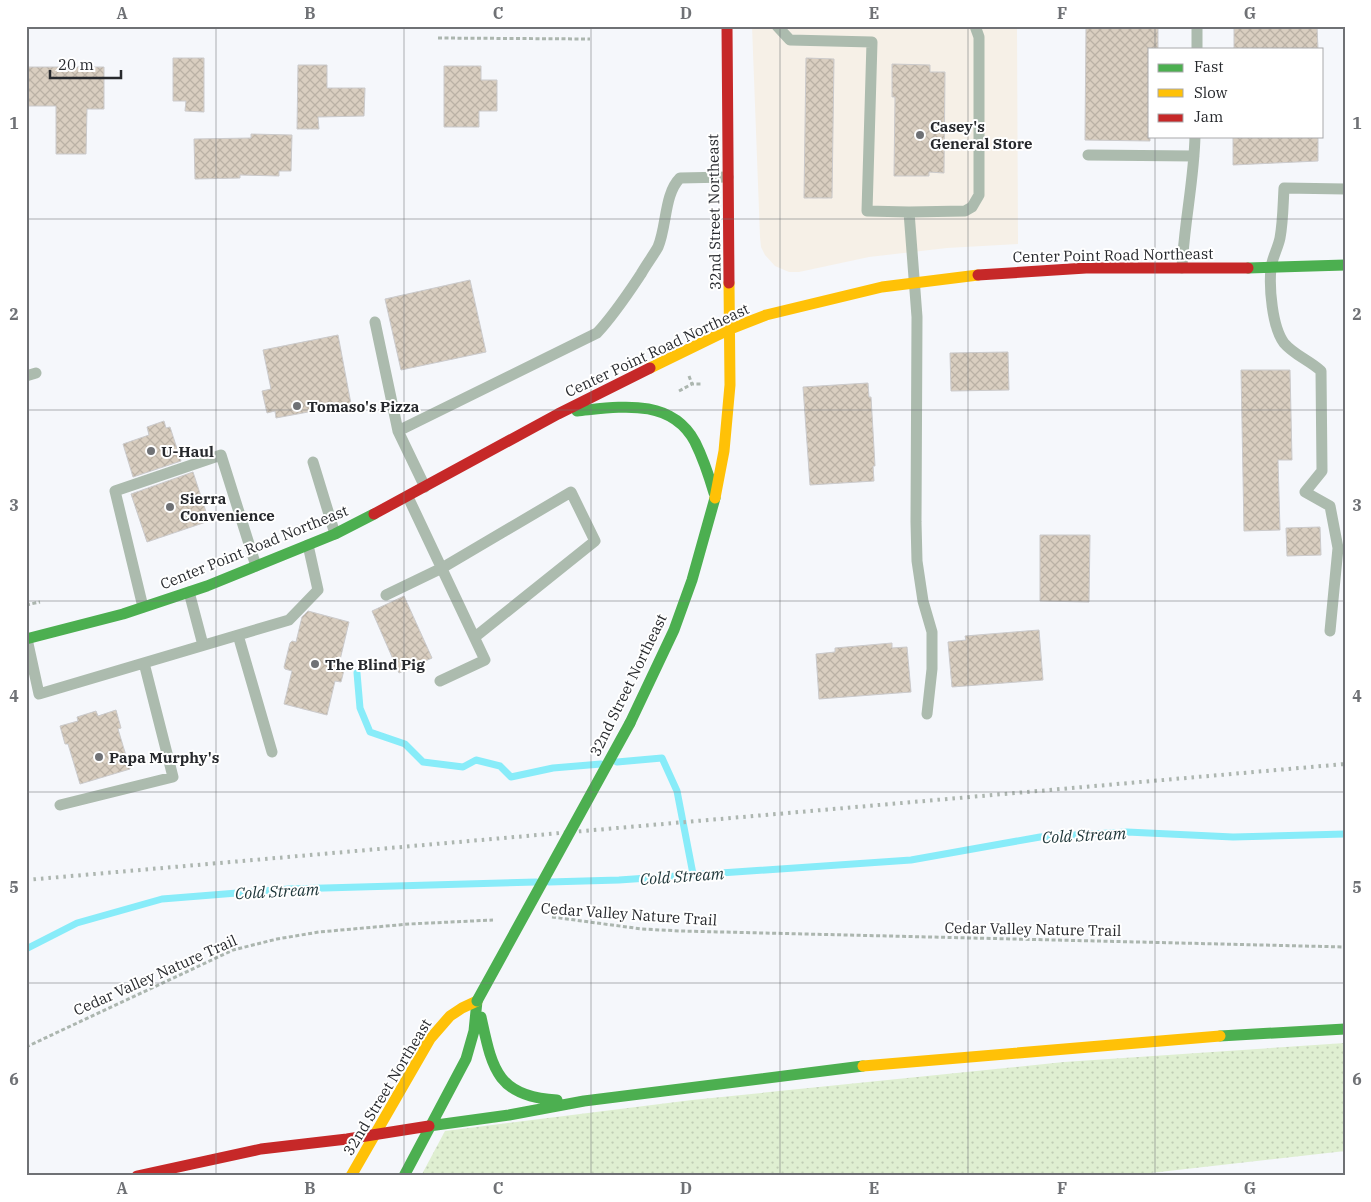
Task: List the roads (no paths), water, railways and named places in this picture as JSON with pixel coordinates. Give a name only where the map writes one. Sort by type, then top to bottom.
[{"type":"main road","name":"32nd Street Northeast","points":[[404,1176],[466,1058],[477,1022],[477,1001],[630,723],[674,630],[692,580],[715,497],[724,451],[728,410],[730,329],[727,26]]},
{"type":"main road","name":"Center Point Road Northeast","points":[[27,637],[143,607],[189,592],[335,534],[408,497],[558,414],[730,329],[766,315],[882,287],[1031,270],[1345,265]]},
{"type":"main road","points":[[558,414],[641,406],[668,414],[682,423],[693,436],[708,472],[715,497]]},
{"type":"main road","name":"32nd Street Northeast","points":[[351,1176],[430,1039],[453,1013],[461,1007],[477,1001]]},
{"type":"main road","points":[[477,1001],[494,1067],[509,1086],[526,1096],[546,1100],[584,1101]]},
{"type":"main road","points":[[137,1176],[212,1158],[261,1149],[509,1115],[584,1101],[861,1066],[1207,1037],[1345,1028]]},
{"type":"lane","points":[[777,26],[790,40],[872,42],[867,211],[909,212],[965,211],[972,207],[979,195],[980,37],[975,26]]},
{"type":"lane","points":[[1197,26],[1197,48]]},
{"type":"lane","points":[[1182,268],[1184,240],[1193,181],[1195,138]]},
{"type":"lane","points":[[1088,155],[1194,156]]},
{"type":"lane","points":[[398,432],[597,333],[614,315],[657,248],[664,227],[671,190],[676,182],[680,178],[728,177]]},
{"type":"lane","points":[[1330,631],[1338,548],[1330,506],[1305,492],[1322,471],[1321,370],[1296,354],[1283,342],[1276,326],[1272,307],[1271,267],[1280,239],[1284,188],[1345,189]]},
{"type":"lane","points":[[909,212],[917,317],[917,561],[923,601],[932,632],[932,669],[927,714]]},
{"type":"lane","points":[[375,322],[398,432],[425,487]]},
{"type":"lane","points":[[143,607],[114,491],[222,456],[256,566]]},
{"type":"lane","points":[[313,462],[335,534]]},
{"type":"lane","points":[[386,595],[442,568],[571,492],[595,541],[475,637]]},
{"type":"lane","points":[[408,497],[485,660],[440,681]]},
{"type":"lane","points":[[27,637],[39,694],[289,620],[318,590],[308,545]]},
{"type":"lane","points":[[189,592],[204,645]]},
{"type":"lane","points":[[238,635],[272,752]]},
{"type":"lane","points":[[60,806],[173,777],[144,663]]},
{"type":"waterway","points":[[357,673],[360,708],[370,732],[405,744],[423,762],[463,767],[476,760],[500,766],[511,777],[553,768],[601,764]]},
{"type":"waterway","points":[[617,762],[662,758],[677,791],[693,874]]},
{"type":"waterway","name":"Cold Stream","points":[[549,882],[619,880],[911,860],[1040,837],[1127,832],[1233,837],[1345,834]]},
{"type":"waterway","name":"Cold Stream","points":[[26,949],[77,923],[162,899],[289,889],[536,882]]},
{"type":"railway","points":[[26,880],[1345,764]]},
{"type":"place","name":"Casey's General Store","points":[[920,135]]},
{"type":"place","name":"Tomaso's Pizza","points":[[297,406]]},
{"type":"place","name":"U-Haul","points":[[151,451]]},
{"type":"place","name":"Sierra Convenience","points":[[170,507]]},
{"type":"place","name":"The Blind Pig","points":[[315,664]]},
{"type":"place","name":"Papa Murphy's","points":[[99,757]]}]
